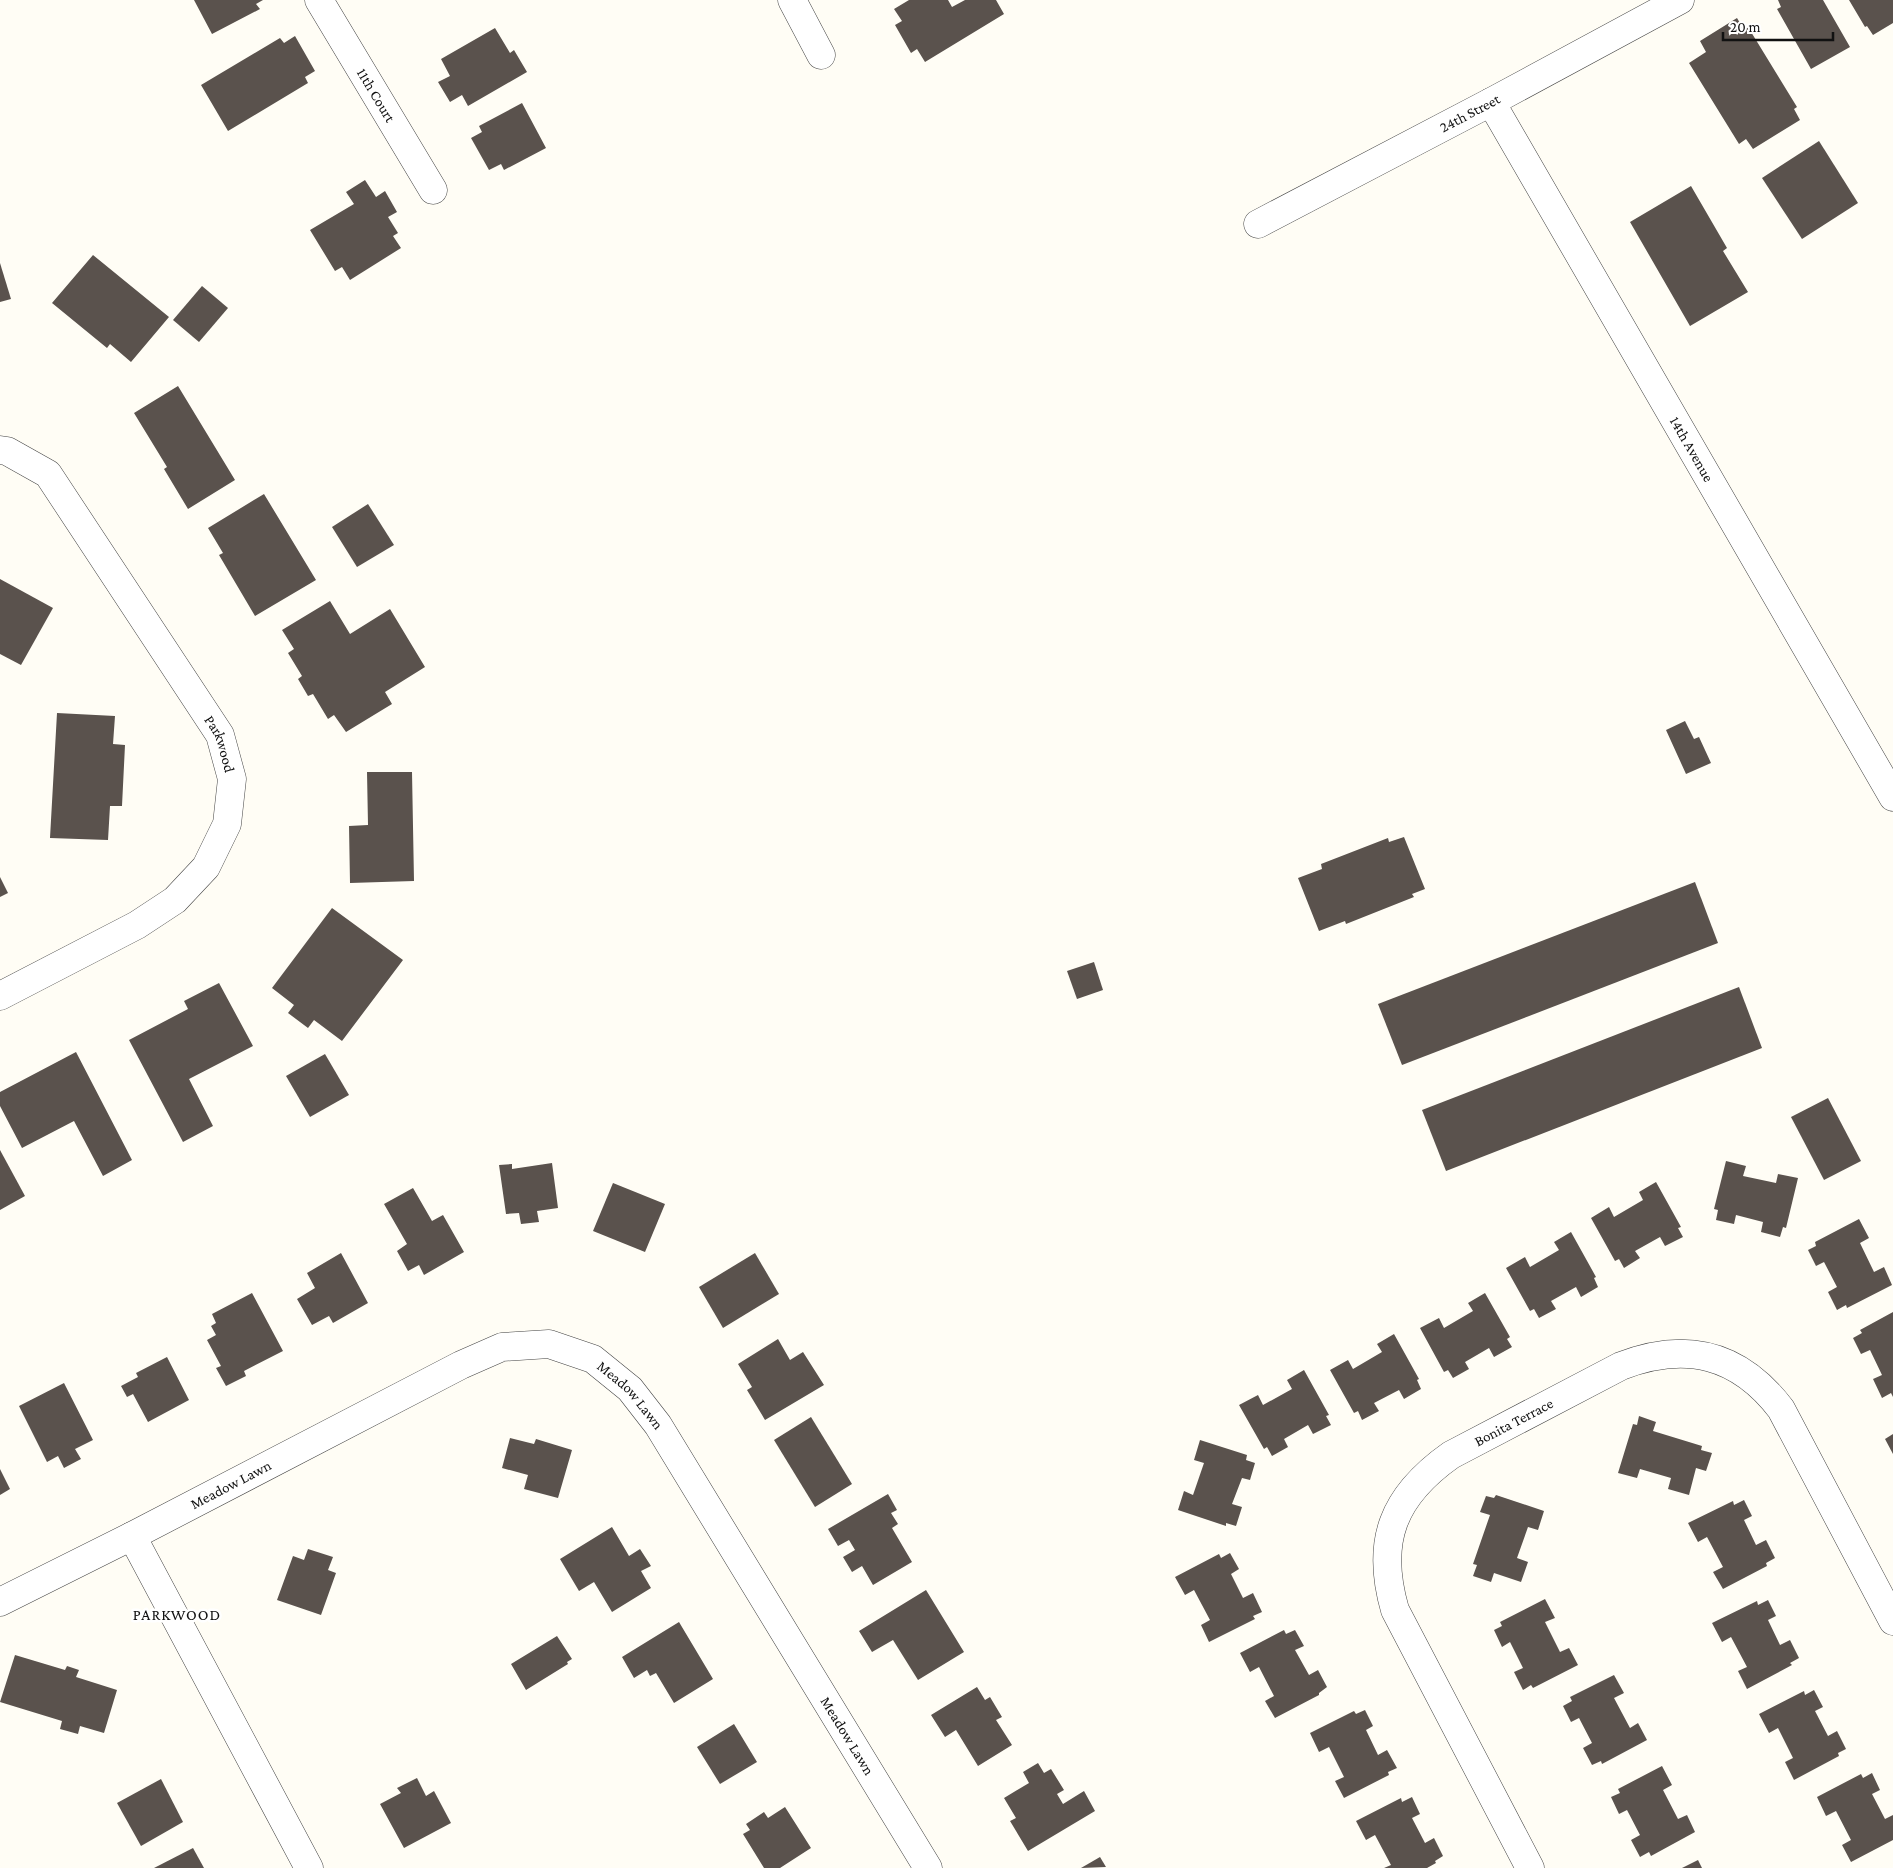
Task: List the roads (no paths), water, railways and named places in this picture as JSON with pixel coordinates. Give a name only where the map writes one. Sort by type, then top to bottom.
[{"type":"street","name":"11th Court","points":[[318,0],[433,190]]},
{"type":"street","points":[[792,0],[821,55]]},
{"type":"street","name":"24th Street","points":[[1258,224],[1492,102],[1680,0]]},
{"type":"street","name":"14th Avenue","points":[[1492,102],[1893,797]]},
{"type":"street","name":"Parkwood","points":[[0,450],[7,451],[48,474],[220,735],[232,779],[227,824],[206,867],[175,900],[137,925],[0,996]]},
{"type":"street","name":"Meadow Lawn","points":[[0,1602],[132,1536],[461,1365],[502,1347],[549,1344],[593,1359],[630,1389],[658,1425],[928,1868]]},
{"type":"street","name":"Bonita Terrace","points":[[1530,1868],[1395,1610],[1389,1592],[1386,1572],[1387,1552],[1390,1532],[1400,1509],[1413,1487],[1451,1455],[1621,1366],[1643,1358],[1665,1354],[1688,1354],[1711,1358],[1732,1365],[1768,1391],[1781,1409],[1893,1621]]},
{"type":"street","points":[[132,1536],[309,1868]]},
{"type":"district","name":"PARKWOOD","points":[[177,1614]]}]
